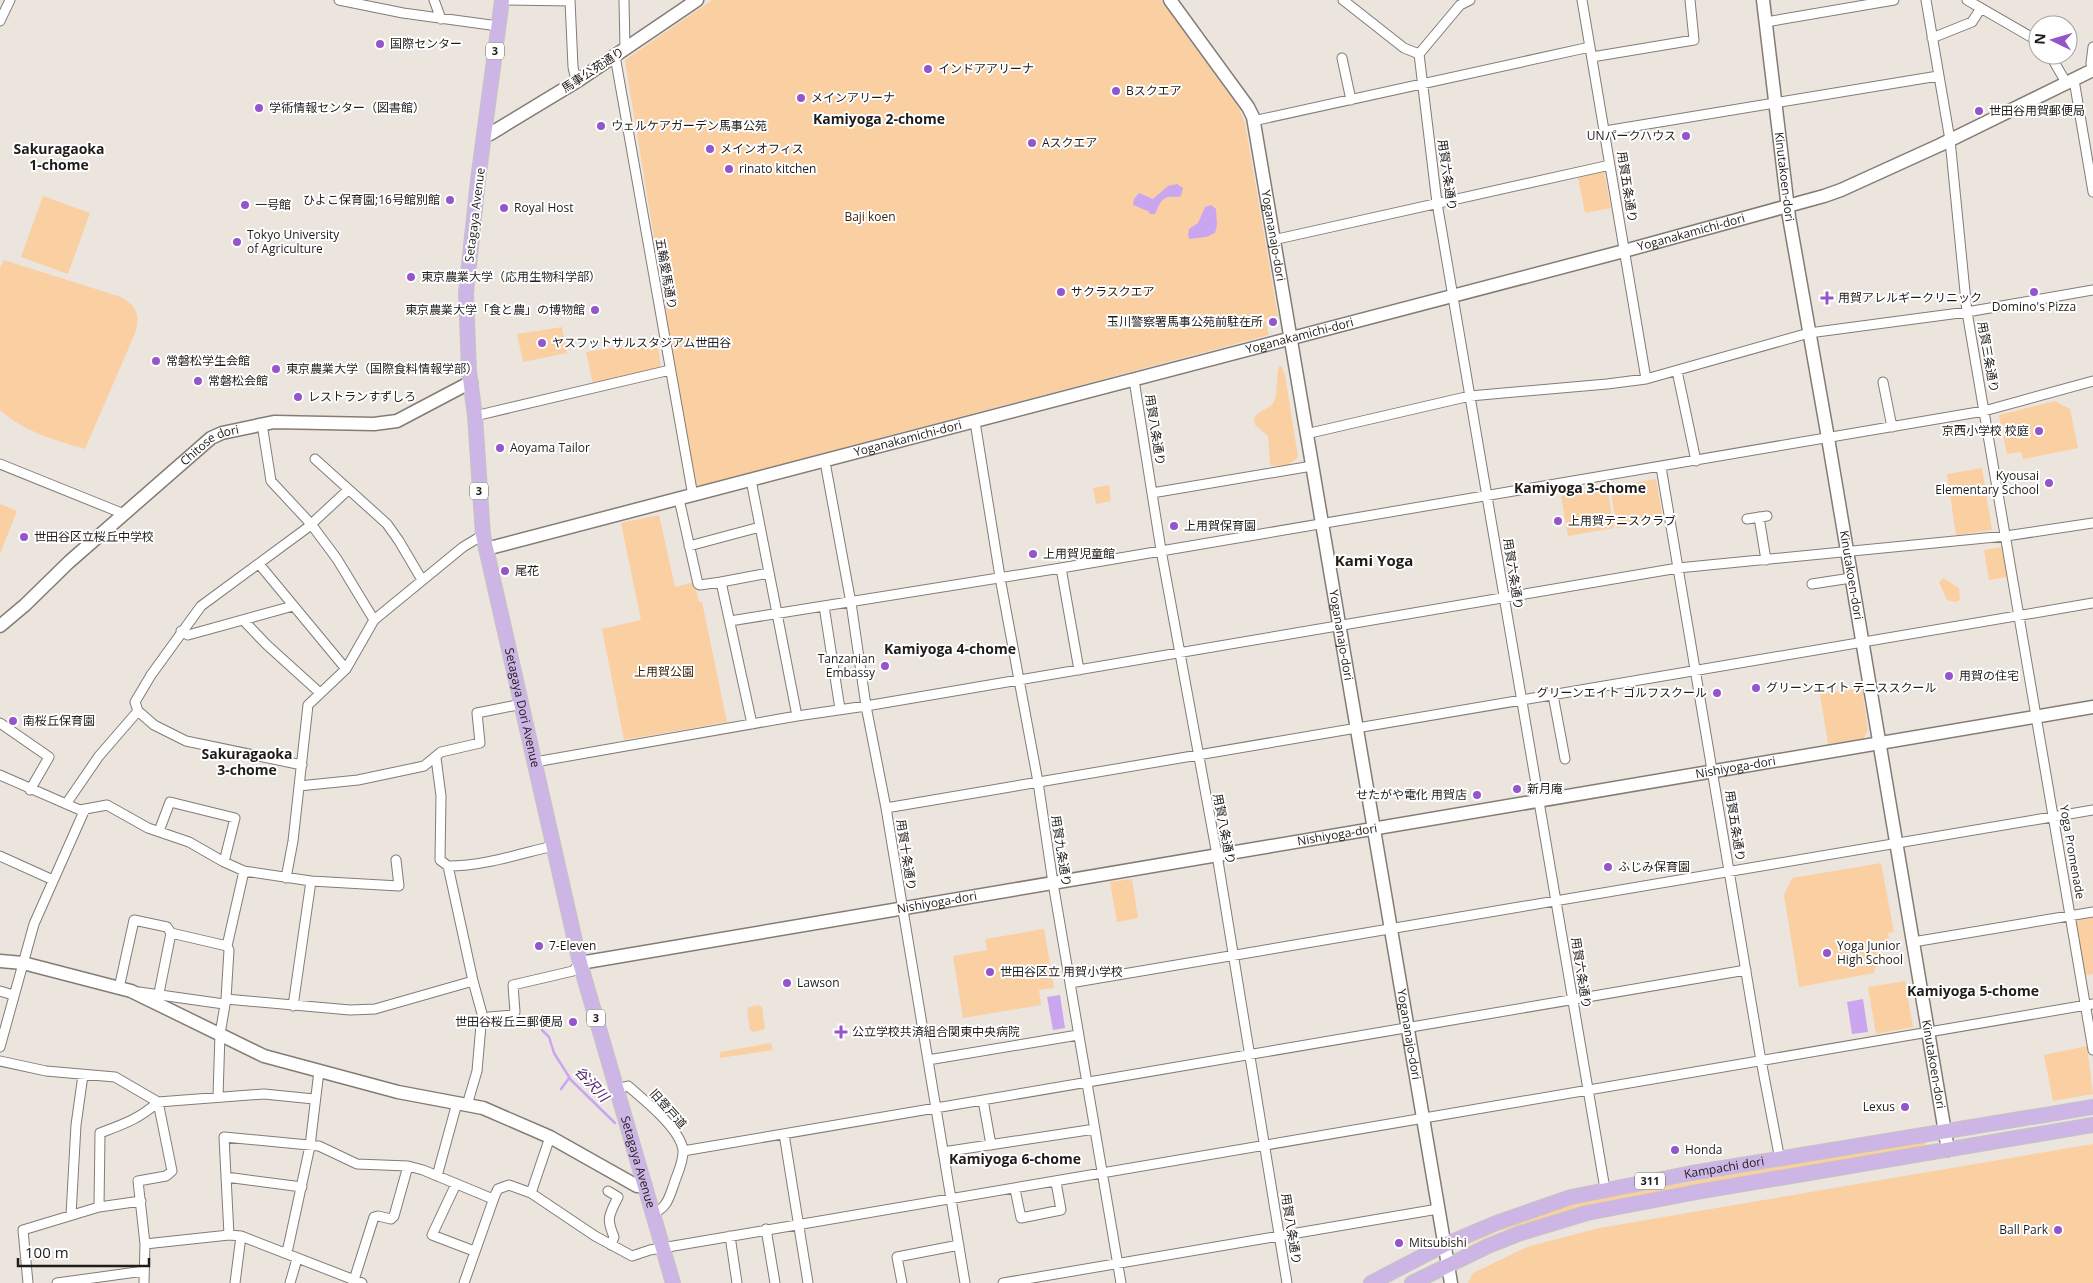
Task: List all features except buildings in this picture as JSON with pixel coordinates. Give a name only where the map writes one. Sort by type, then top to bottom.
[{"type":"main road","name":"Setagaya Avenue","points":[[486,550],[483,535],[471,382],[466,293],[502,0]]},
{"type":"main road","name":"Setagaya Dori Avenue","points":[[486,550],[580,963]]},
{"type":"main road","name":"Setagaya Avenue","points":[[580,963],[673,1283]]},
{"type":"main road","name":"Kampachi dori","points":[[1371,1283],[1444,1245],[1536,1208],[1605,1189],[2093,1106]]},
{"type":"main road","name":"Kampachi dori","points":[[1412,1283],[1518,1234],[1587,1213],[1697,1192],[2093,1125]]},
{"type":"street","points":[[1,15],[10,0]]},
{"type":"street","points":[[339,0],[403,13],[498,26]]},
{"type":"street","points":[[434,0],[441,19]]},
{"type":"street","points":[[507,0],[570,1],[573,67],[575,76],[579,80]]},
{"type":"street","name":"五輪愛馬通り","points":[[624,0],[620,53],[670,370],[693,496]]},
{"type":"street","name":"馬事公苑通り","points":[[485,133],[490,134],[579,80],[620,53],[685,4],[697,0]]},
{"type":"street","name":"Yogananajo-dori","points":[[1170,0],[1248,107],[1254,122],[1451,1283]]},
{"type":"street","points":[[1343,0],[1404,48],[1419,54],[1460,5],[1470,0]]},
{"type":"street","name":"用賀五条通り","points":[[1582,0],[1646,379]]},
{"type":"street","points":[[1254,122],[1422,85],[1591,52],[1694,40],[1690,0]]},
{"type":"street","name":"Kinutakoen-dori","points":[[1763,0],[1788,206],[1948,1150]]},
{"type":"street","points":[[1766,22],[1894,0]]},
{"type":"street","name":"用賀三条通り","points":[[1926,0],[1950,140],[1967,312],[2037,716]]},
{"type":"street","points":[[1967,0],[2028,34]]},
{"type":"street","points":[[1932,38],[1972,22],[1981,8]]},
{"type":"street","points":[[2093,46],[2093,70]]},
{"type":"street","name":"用賀六条通り","points":[[1419,54],[1438,203],[1605,1189]]},
{"type":"street","points":[[1342,58],[1351,100]]},
{"type":"street","points":[[2057,65],[2070,82],[2093,192]]},
{"type":"street","name":"Yoganakamichi-dori","points":[[486,550],[1624,251],[1842,190],[2093,70]]},
{"type":"street","points":[[1605,131],[1938,76]]},
{"type":"street","points":[[1273,240],[1610,165]]},
{"type":"street","points":[[1306,434],[1470,396],[1646,379],[1809,333],[1967,312],[2093,290]]},
{"type":"street","points":[[475,416],[670,370]]},
{"type":"street","points":[[1677,371],[1696,461]]},
{"type":"street","name":"用賀八条通り","points":[[1134,380],[1161,550],[1234,955],[1287,1283]]},
{"type":"street","points":[[730,621],[1061,568],[1984,411],[2093,381]]},
{"type":"street","name":"Chitose dori","points":[[0,626],[211,438],[222,433],[262,424],[289,421],[385,423],[407,417],[471,382]]},
{"type":"street","points":[[1883,382],[1892,427]]},
{"type":"street","name":"用賀九条通り","points":[[975,422],[1000,578],[1038,782],[1078,1035],[1121,1283]]},
{"type":"street","points":[[262,424],[271,481],[311,524],[337,559],[374,620]]},
{"type":"street","points":[[315,459],[386,524],[399,541],[422,580]]},
{"type":"street","name":"用賀十条通り","points":[[825,462],[851,603],[866,706],[886,808],[965,1283]]},
{"type":"street","points":[[0,464],[124,514]]},
{"type":"street","points":[[1152,493],[1312,466]]},
{"type":"street","name":"用賀五条通り","points":[[1661,467],[1780,1160]]},
{"type":"street","points":[[751,480],[797,716]]},
{"type":"street","points":[[302,765],[186,741],[164,731],[138,711],[135,702],[181,631],[201,606],[311,524],[348,490]]},
{"type":"street","points":[[679,499],[698,584],[721,582],[769,573]]},
{"type":"street","points":[[1747,519],[1763,517],[1766,560]]},
{"type":"street","points":[[535,762],[797,716],[866,706],[1678,568],[2006,536],[2093,522]]},
{"type":"street","points":[[688,546],[760,527]]},
{"type":"street","points":[[286,878],[302,765],[308,705],[346,669],[374,620],[463,547],[483,535]]},
{"type":"street","points":[[259,564],[346,669]]},
{"type":"street","points":[[1061,568],[1080,670]]},
{"type":"street","points":[[1812,584],[1851,578]]},
{"type":"street","points":[[721,582],[752,724]]},
{"type":"street","points":[[886,808],[2093,603]]},
{"type":"street","points":[[181,631],[188,635],[292,606]]},
{"type":"street","points":[[824,606],[840,709]]},
{"type":"street","points":[[243,620],[267,645],[320,693]]},
{"type":"street","points":[[1554,695],[1565,759]]},
{"type":"street","points":[[299,786],[358,780],[424,766],[441,752],[480,743],[477,713],[522,704]]},
{"type":"street","name":"Nishiyoga-dori","points":[[580,963],[2093,707]]},
{"type":"street","points":[[66,804],[99,756],[138,711]]},
{"type":"street","name":"Yoga Promenade","points":[[2037,716],[2070,916],[2089,1004],[2093,1050]]},
{"type":"street","points":[[0,723],[49,757],[30,790]]},
{"type":"street","points":[[436,758],[441,796],[440,860],[448,866],[459,866],[553,846]]},
{"type":"street","points":[[0,775],[30,790],[80,810],[107,806],[148,828],[189,842],[244,871],[286,878],[399,886],[396,860]]},
{"type":"street","points":[[159,831],[170,802],[235,818],[224,862]]},
{"type":"street","points":[[0,1047],[34,924],[85,809]]},
{"type":"street","points":[[1070,983],[2093,810]]},
{"type":"street","points":[[0,856],[53,880]]},
{"type":"street","points":[[448,866],[473,981],[484,1021]]},
{"type":"street","points":[[218,1096],[220,1034],[225,1002],[229,950],[227,946],[244,871]]},
{"type":"street","points":[[294,1006],[311,880]]},
{"type":"street","points":[[1913,942],[2093,912]]},
{"type":"street","points":[[125,989],[134,920],[166,927],[171,934],[227,946]]},
{"type":"street","points":[[158,999],[171,934]]},
{"type":"street","points":[[0,961],[23,962],[158,999],[264,1056],[398,1092],[483,1108],[550,1138],[636,1186],[645,1184]]},
{"type":"street","points":[[437,1176],[462,1104],[477,1072],[481,1025],[490,1017],[512,1015],[515,1012],[513,985],[573,971],[580,963]]},
{"type":"street","points":[[652,1214],[661,1210],[666,1204],[681,1163],[683,1151],[1746,970]]},
{"type":"street","points":[[158,999],[350,1010],[375,1009],[473,981]]},
{"type":"street","points":[[0,991],[13,995]]},
{"type":"street","points":[[464,1283],[474,1250],[483,1233],[493,1199],[498,1189],[509,1185],[531,1193],[561,1215],[632,1256],[662,1248],[766,1229],[951,1200],[2089,1004]]},
{"type":"street","points":[[928,1060],[1078,1035]]},
{"type":"street","points":[[0,1061],[46,1071],[115,1077],[158,1102],[172,1171],[166,1176],[138,1181],[145,1244],[144,1283]]},
{"type":"street","points":[[284,1254],[288,1248],[310,1146],[314,1099],[319,1071]]},
{"type":"street","points":[[71,1216],[76,1126],[83,1075]]},
{"type":"street","name":"旧登戸道","points":[[617,1089],[628,1086],[642,1098],[666,1121],[679,1140],[683,1151]]},
{"type":"street","points":[[99,1207],[100,1133],[128,1123],[144,1114],[158,1102],[264,1094],[314,1099]]},
{"type":"street","points":[[983,1100],[991,1145]]},
{"type":"street","points":[[943,1152],[1095,1129]]},
{"type":"street","points":[[784,1134],[808,1283]]},
{"type":"street","points":[[229,1235],[224,1137],[319,1146],[357,1164],[408,1166],[493,1199]]},
{"type":"street","points":[[531,1193],[550,1138]]},
{"type":"street","points":[[145,1244],[229,1235],[241,1236],[296,1259],[358,1281],[374,1218],[378,1216],[391,1219],[394,1216],[408,1166]]},
{"type":"street","points":[[226,1177],[302,1187]]},
{"type":"street","points":[[1015,1189],[1021,1218],[1061,1210],[1056,1182]]},
{"type":"street","points":[[456,1184],[432,1235],[474,1250]]},
{"type":"street","points":[[608,1191],[618,1197],[608,1222],[614,1237],[611,1245]]},
{"type":"street","points":[[28,1283],[23,1230],[99,1207],[141,1202]]},
{"type":"street","points":[[1003,1283],[1438,1209]]},
{"type":"street","points":[[766,1229],[775,1283]]},
{"type":"street","points":[[236,1283],[241,1236]]},
{"type":"street","points":[[730,1236],[737,1283]]},
{"type":"street","points":[[902,1283],[897,1258],[959,1245]]},
{"type":"street","points":[[290,1283],[296,1259]]},
{"type":"street","points":[[57,1283],[84,1281],[144,1271]]},
{"type":"green space","name":"Baji koen","points":[[712,0],[1161,0],[1239,108],[1245,123],[1278,316],[1265,319],[1269,335],[700,486],[694,483],[625,60]]},
{"type":"green space","points":[[1604,172],[1611,208],[1585,213],[1578,177]]},
{"type":"green space","points":[[43,196],[90,213],[68,274],[21,257]]},
{"type":"green space","points":[[4,260],[121,297],[136,311],[136,331],[85,449],[51,439],[30,430],[9,418],[0,410],[0,268]]},
{"type":"green space","name":"ヤスフットサルスタジアム世田谷","points":[[562,327],[567,353],[523,362],[517,334]]},
{"type":"green space","points":[[657,341],[661,368],[593,384],[586,352]]},
{"type":"green space","points":[[1279,366],[1281,366],[1285,375],[1298,457],[1288,464],[1278,466],[1270,465],[1268,436],[1255,425],[1254,418],[1275,400]]},
{"type":"green space","name":"京西小学校 校庭","points":[[2055,401],[2070,409],[2078,448],[2023,459],[2021,452],[2007,454],[1999,415]]},
{"type":"green space","points":[[1982,468],[1992,530],[1956,535],[1947,474]]},
{"type":"green space","points":[[1656,479],[1663,519],[1617,528],[1610,487]]},
{"type":"green space","points":[[1109,485],[1111,501],[1096,504],[1093,488]]},
{"type":"green space","points":[[1607,487],[1614,528],[1568,536],[1561,496]]},
{"type":"green space","points":[[0,504],[17,511],[0,554]]},
{"type":"green space","name":"上用賀公園","points":[[659,515],[675,587],[694,582],[699,602],[702,602],[727,722],[624,740],[602,629],[641,620],[621,523]]},
{"type":"green space","points":[[2002,547],[2007,577],[1989,580],[1984,550]]},
{"type":"green space","points":[[1943,578],[1959,588],[1960,600],[1956,602],[1947,600],[1939,582]]},
{"type":"green space","points":[[1862,688],[1868,730],[1863,739],[1828,744],[1820,694]]},
{"type":"green space","points":[[1881,863],[1894,932],[1888,933],[1891,951],[1881,953],[1883,962],[1875,968],[1874,973],[1799,987],[1784,895],[1792,878]]},
{"type":"green space","points":[[1132,879],[1138,918],[1117,922],[1110,882]]},
{"type":"green space","points":[[2093,917],[2093,974],[2083,976],[2074,920]]},
{"type":"green space","points":[[1044,929],[1054,988],[1039,990],[1041,1005],[963,1018],[953,956],[987,950],[985,939]]},
{"type":"green space","points":[[1905,981],[1913,1027],[1876,1034],[1868,987]]},
{"type":"green space","points":[[758,1005],[762,1007],[765,1029],[754,1032],[750,1030],[747,1010],[749,1007]]},
{"type":"green space","points":[[771,1043],[773,1050],[720,1058],[720,1052]]},
{"type":"green space","points":[[2087,1046],[2093,1094],[2053,1101],[2044,1055]]},
{"type":"green space","points":[[1925,1141],[1927,1147],[1610,1201],[1500,1231],[1467,1245],[1466,1242],[1552,1210],[1598,1198]]},
{"type":"green space","points":[[2093,1144],[2093,1283],[1468,1283],[1473,1273],[1527,1247],[1599,1228]]},
{"type":"shaded area","points":[[1177,184],[1183,188],[1181,196],[1165,198],[1155,214],[1150,214],[1148,211],[1133,205],[1134,199],[1139,193],[1153,199],[1168,186]]},
{"type":"shaded area","points":[[1211,205],[1216,209],[1217,225],[1215,233],[1206,237],[1189,239],[1189,229],[1198,223],[1205,207]]},
{"type":"shaded area","points":[[1060,995],[1065,1028],[1053,1030],[1047,997]]},
{"type":"shaded area","points":[[1863,999],[1868,1032],[1852,1034],[1847,1002]]},
{"type":"waterway","name":"谷沢川","points":[[542,1030],[549,1037],[554,1053],[571,1080],[615,1123]]},
{"type":"waterway","points":[[561,1089],[569,1078]]},
{"type":"place","name":"国際センター","points":[[380,44]]},
{"type":"place","name":"インドアアリーナ","points":[[928,69]]},
{"type":"place","name":"Bスクエア","points":[[1116,91]]},
{"type":"place","name":"メインアリーナ","points":[[801,98]]},
{"type":"place","name":"学術情報センター（図書館）","points":[[259,108]]},
{"type":"place","name":"世田谷用賀郵便局","points":[[1979,111]]},
{"type":"place","name":"ウェルケアガーデン馬事公苑","points":[[601,126]]},
{"type":"place","name":"UNパークハウス","points":[[1686,136]]},
{"type":"place","name":"Aスクエア","points":[[1032,143]]},
{"type":"place","name":"メインオフィス","points":[[710,149]]},
{"type":"place","name":"rinato kitchen","points":[[729,169]]},
{"type":"place","name":"ひよこ保育園;16号館別館","points":[[450,200]]},
{"type":"place","name":"一号館","points":[[245,205]]},
{"type":"place","name":"Royal Host","points":[[504,208]]},
{"type":"place","name":"Tokyo University of Agriculture","points":[[237,242]]},
{"type":"place","name":"東京農業大学（応用生物科学部）","points":[[411,277]]},
{"type":"place","name":"サクラスクエア","points":[[1061,292]]},
{"type":"place","name":"Domino's Pizza","points":[[2034,292]]},
{"type":"place","name":"用賀アレルギークリニック","points":[[1827,298]]},
{"type":"place","name":"東京農業大学「食と農」の博物館","points":[[595,310]]},
{"type":"place","name":"玉川警察署馬事公苑前駐在所","points":[[1273,322]]},
{"type":"place","name":"ヤスフットサルスタジアム世田谷","points":[[542,343]]},
{"type":"place","name":"常磐松学生会館","points":[[156,361]]},
{"type":"place","name":"東京農業大学（国際食料情報学部）","points":[[276,369]]},
{"type":"place","name":"常磐松会館","points":[[198,381]]},
{"type":"place","name":"レストランすずしろ","points":[[298,397]]},
{"type":"place","name":"京西小学校 校庭","points":[[2039,431]]},
{"type":"place","name":"Aoyama Tailor","points":[[500,448]]},
{"type":"place","name":"Kyousai Elementary School","points":[[2049,483]]},
{"type":"place","name":"上用賀テニスクラブ","points":[[1558,521]]},
{"type":"place","name":"上用賀保育園","points":[[1174,526]]},
{"type":"place","name":"世田谷区立桜丘中学校","points":[[24,537]]},
{"type":"place","name":"上用賀児童館","points":[[1033,554]]},
{"type":"place","name":"尾花","points":[[505,571]]},
{"type":"place","name":"Tanzanian Embassy","points":[[885,666]]},
{"type":"place","name":"用賀の住宅","points":[[1949,676]]},
{"type":"place","name":"グリーンエイト テニススクール","points":[[1756,688]]},
{"type":"place","name":"グリーンエイト ゴルフスクール","points":[[1717,693]]},
{"type":"place","name":"南桜丘保育園","points":[[13,721]]},
{"type":"place","name":"新月庵","points":[[1517,789]]},
{"type":"place","name":"せたがや電化 用賀店","points":[[1477,795]]},
{"type":"place","name":"ふじみ保育園","points":[[1608,867]]},
{"type":"place","name":"7-Eleven","points":[[539,946]]},
{"type":"place","name":"Yoga Junior High School","points":[[1827,953]]},
{"type":"place","name":"世田谷区立 用賀小学校","points":[[990,972]]},
{"type":"place","name":"Lawson","points":[[787,983]]},
{"type":"place","name":"世田谷桜丘三郵便局","points":[[573,1022]]},
{"type":"place","name":"公立学校共済組合関東中央病院","points":[[841,1032]]},
{"type":"place","name":"Lexus","points":[[1905,1107]]},
{"type":"place","name":"Honda","points":[[1675,1150]]},
{"type":"place","name":"Ball Park","points":[[2058,1230]]},
{"type":"place","name":"Mitsubishi","points":[[1399,1243]]},
{"type":"district","name":"Kamiyoga 2-chome","points":[[879,119]]},
{"type":"district","name":"Sakuragaoka 1-chome","points":[[59,158]]},
{"type":"district","name":"Kamiyoga 3-chome","points":[[1580,488]]},
{"type":"district","name":"Kami Yoga","points":[[1374,561]]},
{"type":"district","name":"Kamiyoga 4-chome","points":[[950,649]]},
{"type":"district","name":"Sakuragaoka 3-chome","points":[[247,762]]},
{"type":"district","name":"Kamiyoga 5-chome","points":[[1973,991]]},
{"type":"district","name":"Kamiyoga 6-chome","points":[[1015,1159]]}]
